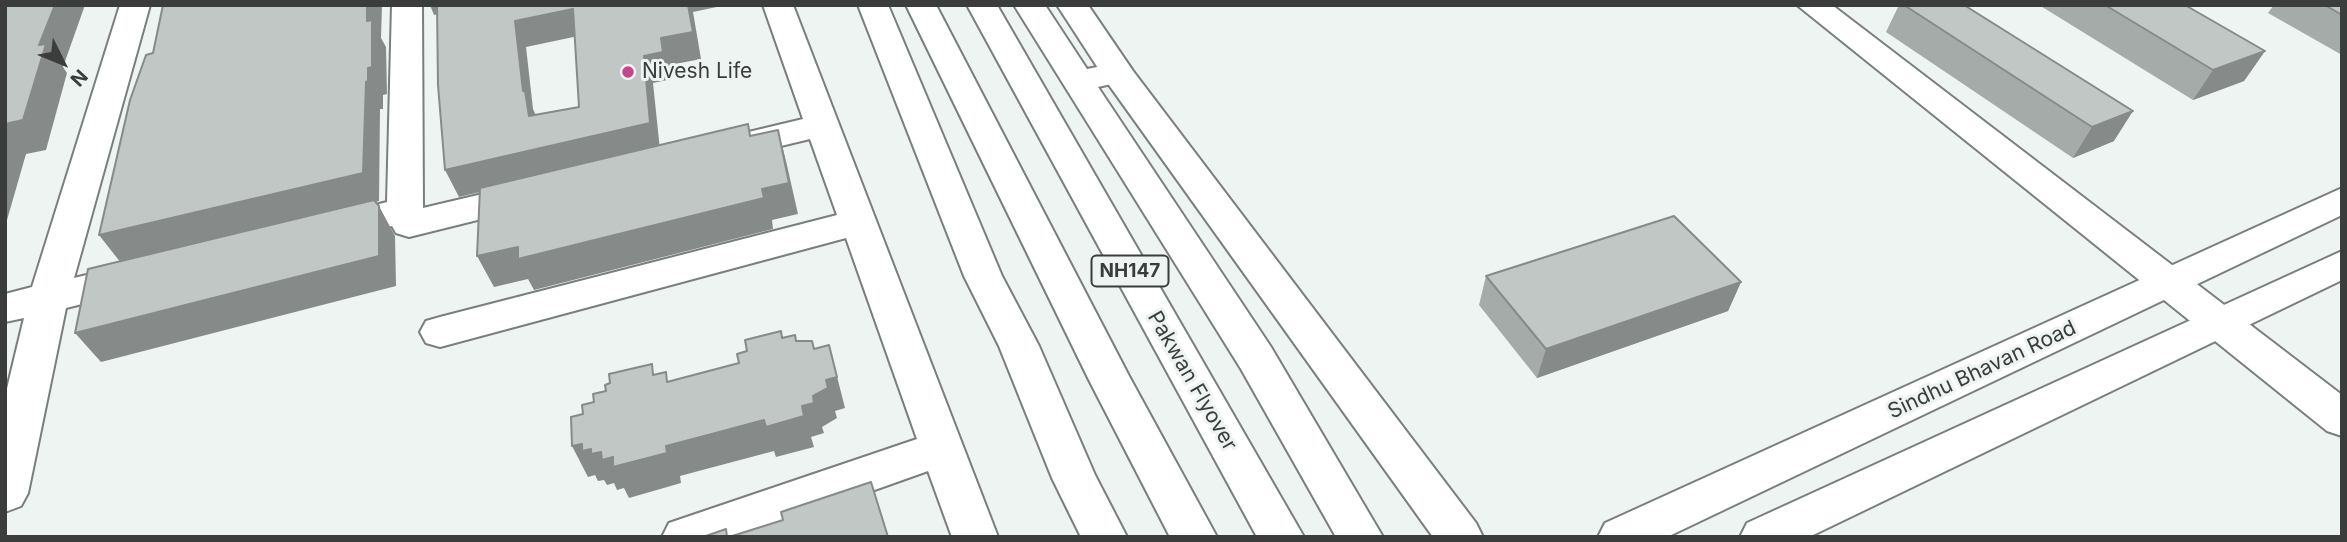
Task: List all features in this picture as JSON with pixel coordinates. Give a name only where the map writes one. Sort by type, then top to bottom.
[{"type":"main road","points":[[5,493],[48,300],[135,5]]},
{"type":"main road","points":[[407,5],[405,210],[409,224],[556,189]]},
{"type":"main road","points":[[778,5],[975,537]]},
{"type":"main road","points":[[873,5],[983,276],[1019,345],[1074,478],[1104,537]]},
{"type":"main road","name":"NH147","points":[[921,5],[1110,380],[1194,537]]},
{"type":"main road","name":"Pakwan Flyover","points":[[982,5],[1281,537]]},
{"type":"main road","points":[[1028,5],[1256,358],[1352,523],[1392,537]]},
{"type":"main road","points":[[1072,5],[1117,73],[1460,537]]},
{"type":"main road","points":[[1812,5],[2342,419]]},
{"type":"main road","points":[[1078,81],[1117,73]]},
{"type":"main road","points":[[691,157],[824,125]]},
{"type":"main road","name":"Sindhu Bhavan Road","points":[[1621,537],[2342,200]]},
{"type":"main road","points":[[299,236],[405,210]]},
{"type":"main road","points":[[440,332],[859,222]]},
{"type":"main road","points":[[1763,537],[2342,264]]},
{"type":"main road","points":[[5,308],[167,270]]},
{"type":"main road","points":[[685,537],[942,448]]},
{"type":"building","points":[[5,5],[55,5],[39,45],[46,44],[23,120],[5,124]]},
{"type":"building","points":[[163,5],[367,5],[367,21],[372,20],[372,67],[368,68],[366,82],[363,173],[99,235],[130,100],[146,55],[153,53]]},
{"type":"building","points":[[437,5],[688,5],[693,32],[661,38],[663,52],[644,56],[650,123],[445,170],[438,85]],"holes":[[[573,9],[579,107],[529,116],[523,91],[515,21]]]},
{"type":"building","points":[[1904,5],[1964,5],[2133,111],[2092,127]]},
{"type":"building","points":[[2105,5],[2185,5],[2265,51],[2213,70]]},
{"type":"building","points":[[2325,5],[2342,5],[2342,15]]},
{"type":"building","points":[[748,124],[750,136],[778,130],[789,183],[762,189],[764,198],[518,259],[518,247],[477,256],[480,188]]},
{"type":"building","points":[[374,200],[379,206],[379,256],[75,333],[88,269]]},
{"type":"building","points":[[1674,216],[1741,282],[1546,349],[1486,276]]},
{"type":"building","points":[[781,331],[782,338],[795,335],[796,341],[812,341],[814,349],[829,345],[837,377],[826,380],[828,388],[813,396],[814,403],[802,406],[804,416],[766,427],[764,420],[666,446],[667,453],[613,467],[613,457],[602,460],[601,452],[591,454],[591,449],[582,451],[582,444],[572,446],[571,417],[583,414],[582,405],[594,402],[593,394],[606,391],[605,385],[610,383],[609,374],[652,364],[653,375],[666,372],[667,382],[739,363],[737,354],[747,351],[745,340]]},
{"type":"building","points":[[871,482],[888,537],[729,537],[783,520],[781,512]]},
{"type":"building","points":[[726,529],[727,537],[703,537]]},
{"type":"place","name":"Nivesh Life","points":[[628,72]]}]
